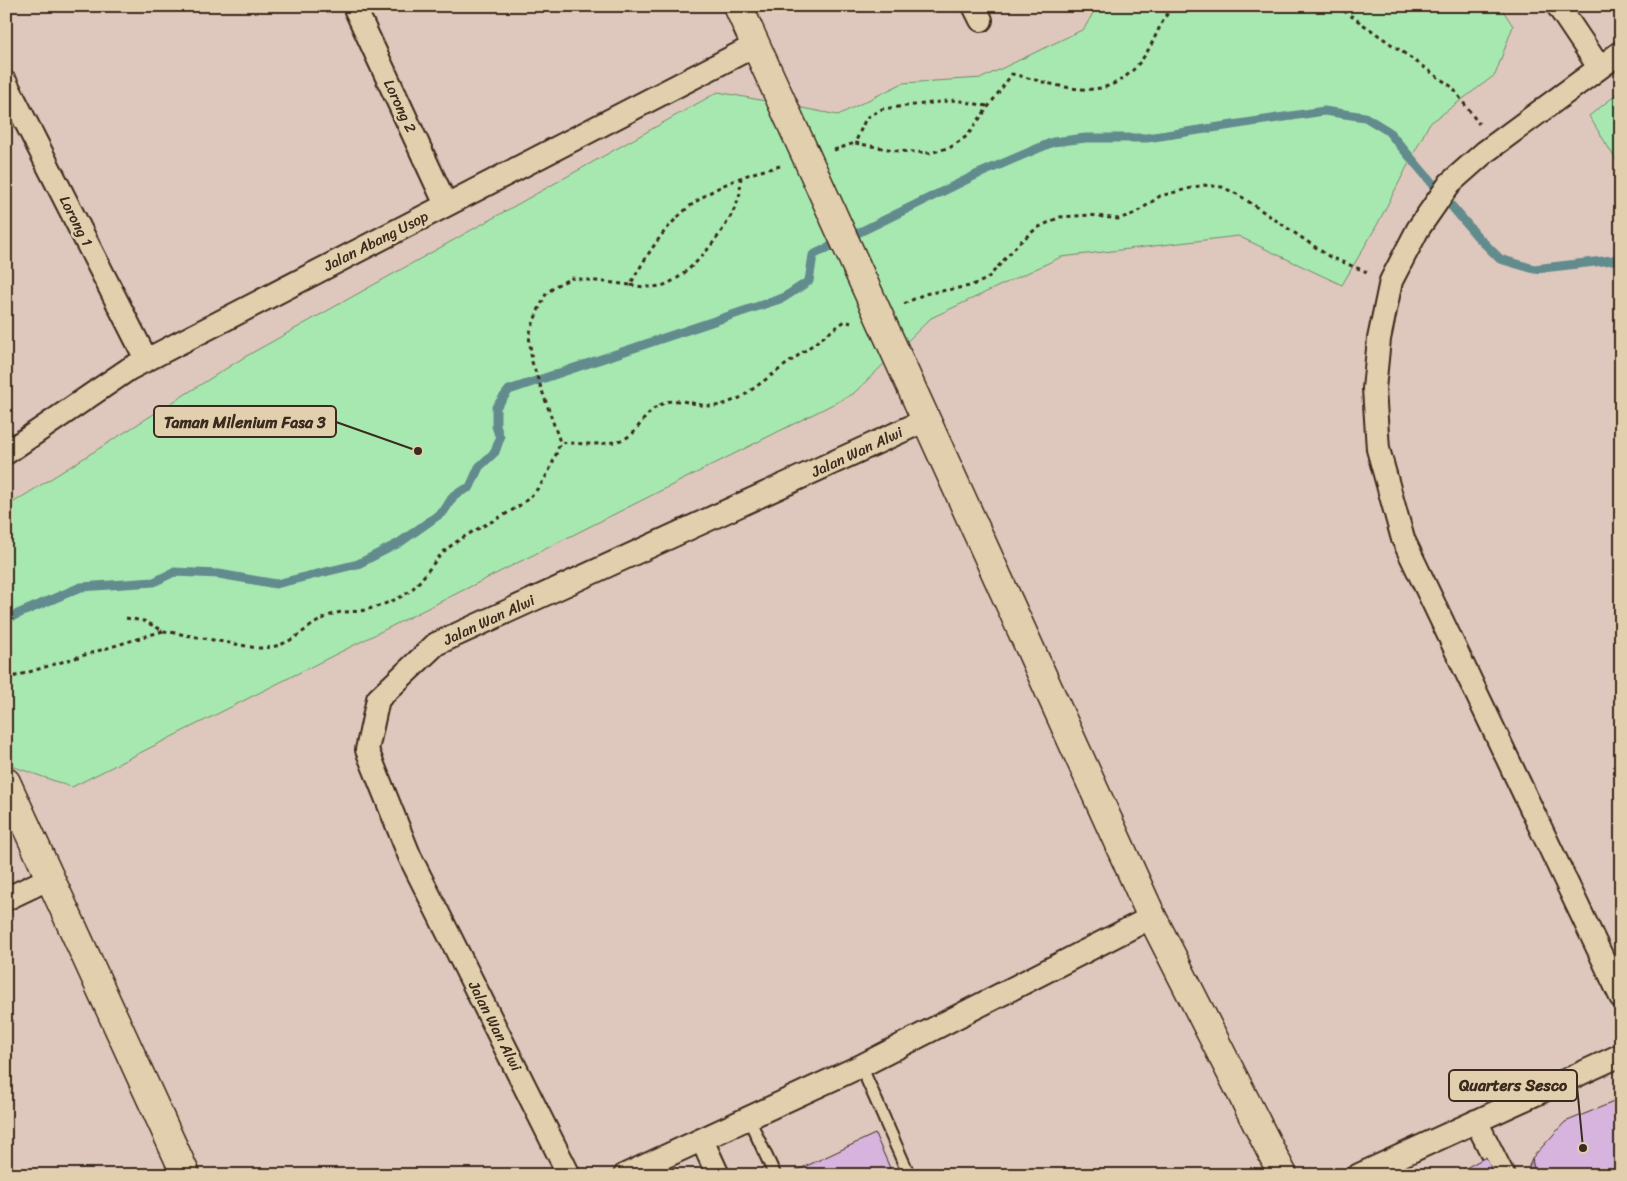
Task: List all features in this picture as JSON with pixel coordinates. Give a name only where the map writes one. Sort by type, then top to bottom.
[{"type":"street","name":"Lorong 2","points":[[354,6],[446,205]]},
{"type":"street","points":[[738,6],[1152,917],[1283,1175]]},
{"type":"street","points":[[1558,6],[1599,68]]},
{"type":"street","name":"Jalan Abang Usop","points":[[6,452],[146,359],[756,45]]},
{"type":"street","points":[[1621,52],[1495,145],[1450,183],[1418,229],[1391,281],[1379,339],[1374,389],[1378,449],[1403,539],[1621,997]]},
{"type":"street","name":"Lorong 1","points":[[6,83],[146,359]]},
{"type":"street","name":"Jalan Wan Alwi","points":[[569,1175],[410,857],[370,759],[367,750],[378,699],[436,644],[926,420]]},
{"type":"street","points":[[6,782],[186,1175]]},
{"type":"street","points":[[6,899],[50,878]]},
{"type":"street","points":[[625,1175],[860,1066],[1152,917]]},
{"type":"street","points":[[1359,1175],[1621,1056]]},
{"type":"street","points":[[1476,1121],[1503,1175]]},
{"type":"street","points":[[702,1140],[718,1175]]},
{"type":"lane","points":[[860,1066],[908,1175]]},
{"type":"lane","points":[[749,1118],[775,1175]]},
{"type":"path","points":[[630,285],[653,244],[684,210],[707,192],[741,177],[855,143],[899,151],[930,153],[951,147],[967,136],[1012,74],[1090,90],[1112,86],[1130,75],[1156,37],[1162,19],[1174,6]]},
{"type":"path","points":[[1337,6],[1452,87],[1495,145]]},
{"type":"path","points":[[855,143],[866,118],[882,108],[956,100],[987,106]]},
{"type":"path","points":[[126,618],[144,621],[164,631],[256,648],[272,649],[284,645],[332,614],[365,610],[407,593],[434,559],[450,547],[518,508],[532,497],[554,464],[560,442],[532,362],[529,335],[546,294],[557,285],[572,278],[645,287],[663,285],[679,277],[706,252],[738,200],[741,177]]},
{"type":"path","points":[[560,442],[587,445],[623,440],[634,433],[640,422],[652,410],[665,403],[680,401],[710,406],[724,404],[742,397],[844,321],[858,326],[924,294],[970,286],[987,279],[1037,228],[1060,217],[1090,215],[1118,219],[1136,213],[1160,196],[1203,185],[1222,187],[1239,195],[1330,257],[1391,281]]},
{"type":"path","points":[[6,679],[164,631]]},
{"type":"green space","points":[[1097,6],[1500,6],[1513,26],[1495,75],[1429,124],[1377,225],[1342,285],[1238,236],[1061,257],[931,318],[853,394],[72,787],[6,764],[6,507],[243,358],[718,92],[838,115],[903,83],[982,78],[1084,29]]},
{"type":"green space","points":[[1621,91],[1621,168],[1589,116]]},
{"type":"building","points":[[1621,1099],[1621,1175],[1535,1175],[1532,1158],[1565,1122]]},
{"type":"building","points":[[875,1134],[890,1168],[874,1175],[787,1175]]},
{"type":"building","points":[[1486,1157],[1494,1175],[1453,1175]]},
{"type":"waterway","points":[[6,619],[81,587],[154,582],[174,572],[219,574],[276,584],[358,564],[399,543],[444,511],[454,495],[470,487],[479,467],[495,452],[500,438],[496,426],[496,407],[509,390],[783,298],[809,281],[813,255],[976,175],[1053,142],[1086,138],[1147,138],[1324,111],[1365,117],[1388,131],[1477,236],[1500,259],[1534,269],[1621,259]]},
{"type":"place","name":"Taman Milenium Fasa 3","points":[[418,451]]},
{"type":"place","name":"Quarters Sesco","points":[[1583,1148]]}]
